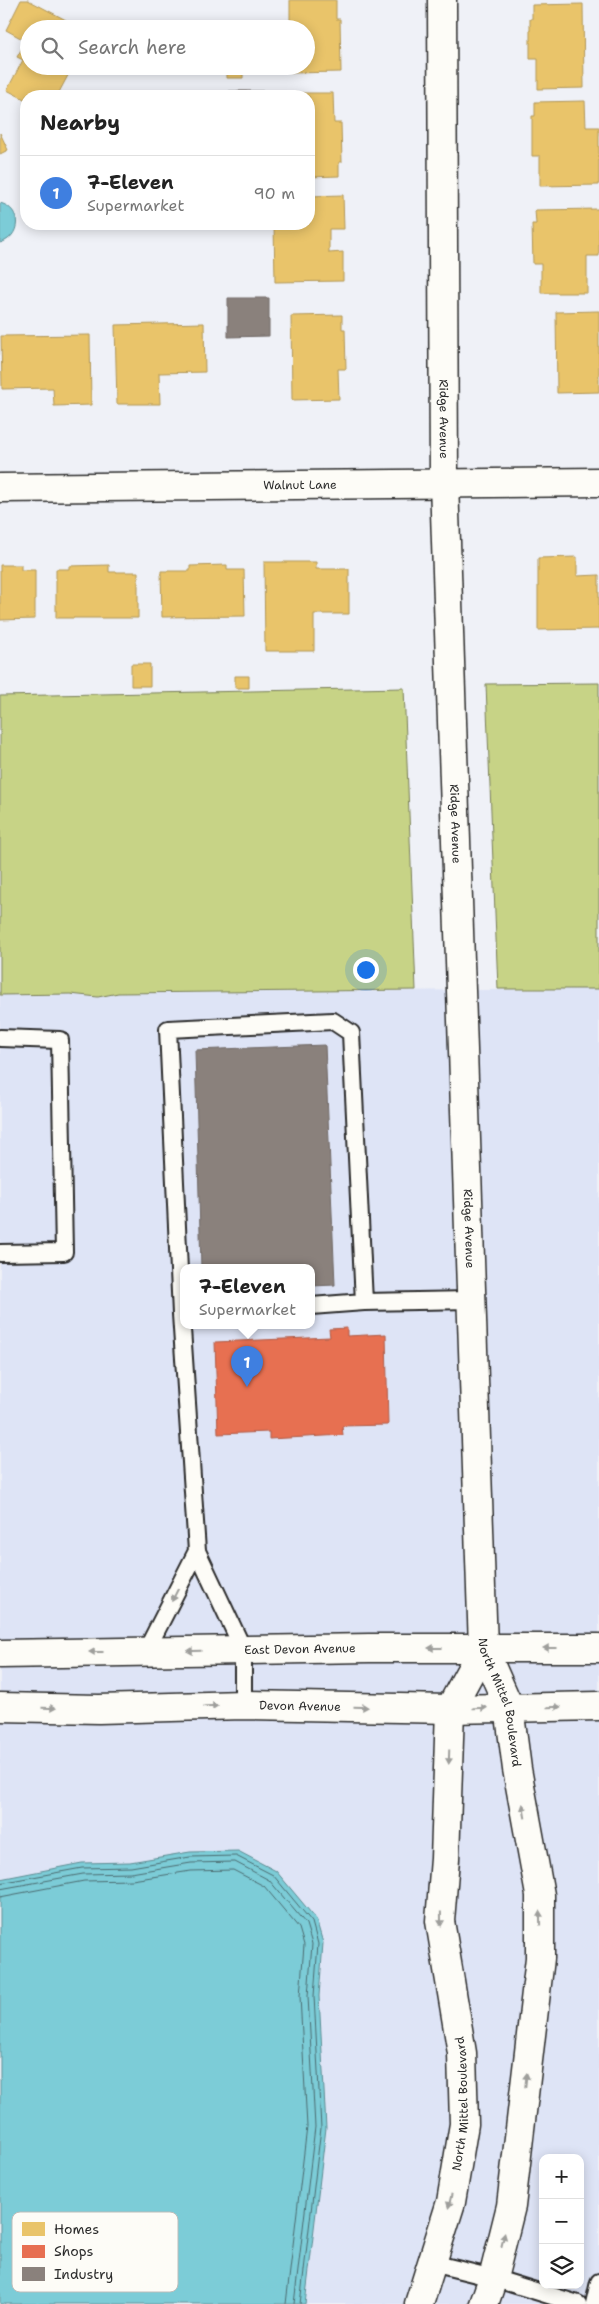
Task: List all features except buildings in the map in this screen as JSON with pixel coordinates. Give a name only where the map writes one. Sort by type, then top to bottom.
[{"type":"street","name":"Ridge Avenue","points":[[442,0],[444,482],[483,1648]]},
{"type":"street","name":"Walnut Lane","points":[[0,488],[444,482],[599,482]]},
{"type":"street","name":"North Mittel Boulevard","points":[[483,1648],[510,1708],[517,1769],[540,1895],[540,1958],[511,2206],[493,2278],[484,2304]]},
{"type":"street","name":"North Mittel Boulevard","points":[[419,2304],[451,2202],[464,2124],[462,2053],[440,1921],[445,1859],[450,1709],[483,1648]]},
{"type":"street","name":"East Devon Avenue","points":[[0,1654],[243,1649],[599,1648]]},
{"type":"street","name":"Devon Avenue","points":[[0,1707],[99,1709],[242,1705],[450,1709],[599,1706]]},
{"type":"lane","points":[[180,1273],[168,1030],[333,1021],[351,1033],[364,1302]]},
{"type":"lane","points":[[0,1038],[60,1040],[64,1252],[0,1253]]},
{"type":"lane","points":[[315,1306],[364,1302],[471,1300]]},
{"type":"lane","points":[[183,1329],[197,1551],[243,1649],[242,1705]]},
{"type":"lane","points":[[145,1652],[197,1551]]},
{"type":"lane","points":[[432,2263],[493,2278],[578,2304]]},
{"type":"lane","points":[[594,2304],[599,2282]]},
{"type":"shaded area","points":[[599,989],[599,2304],[0,2304],[0,995],[70,994],[98,997],[118,993]]},
{"type":"green space","points":[[599,683],[599,989],[498,989],[486,684]]},
{"type":"green space","points":[[404,688],[416,990],[118,993],[98,997],[70,994],[0,995],[0,696]]},
{"type":"water","points":[[0,203],[13,211],[16,223],[12,235],[0,243]]},
{"type":"water","points":[[238,1851],[276,1871],[316,1919],[323,1943],[319,1996],[326,2128],[305,2304],[0,2304],[0,1879],[82,1863],[130,1862],[190,1852]]},
{"type":"place","name":"7-Eleven","points":[[247,1387]]}]
